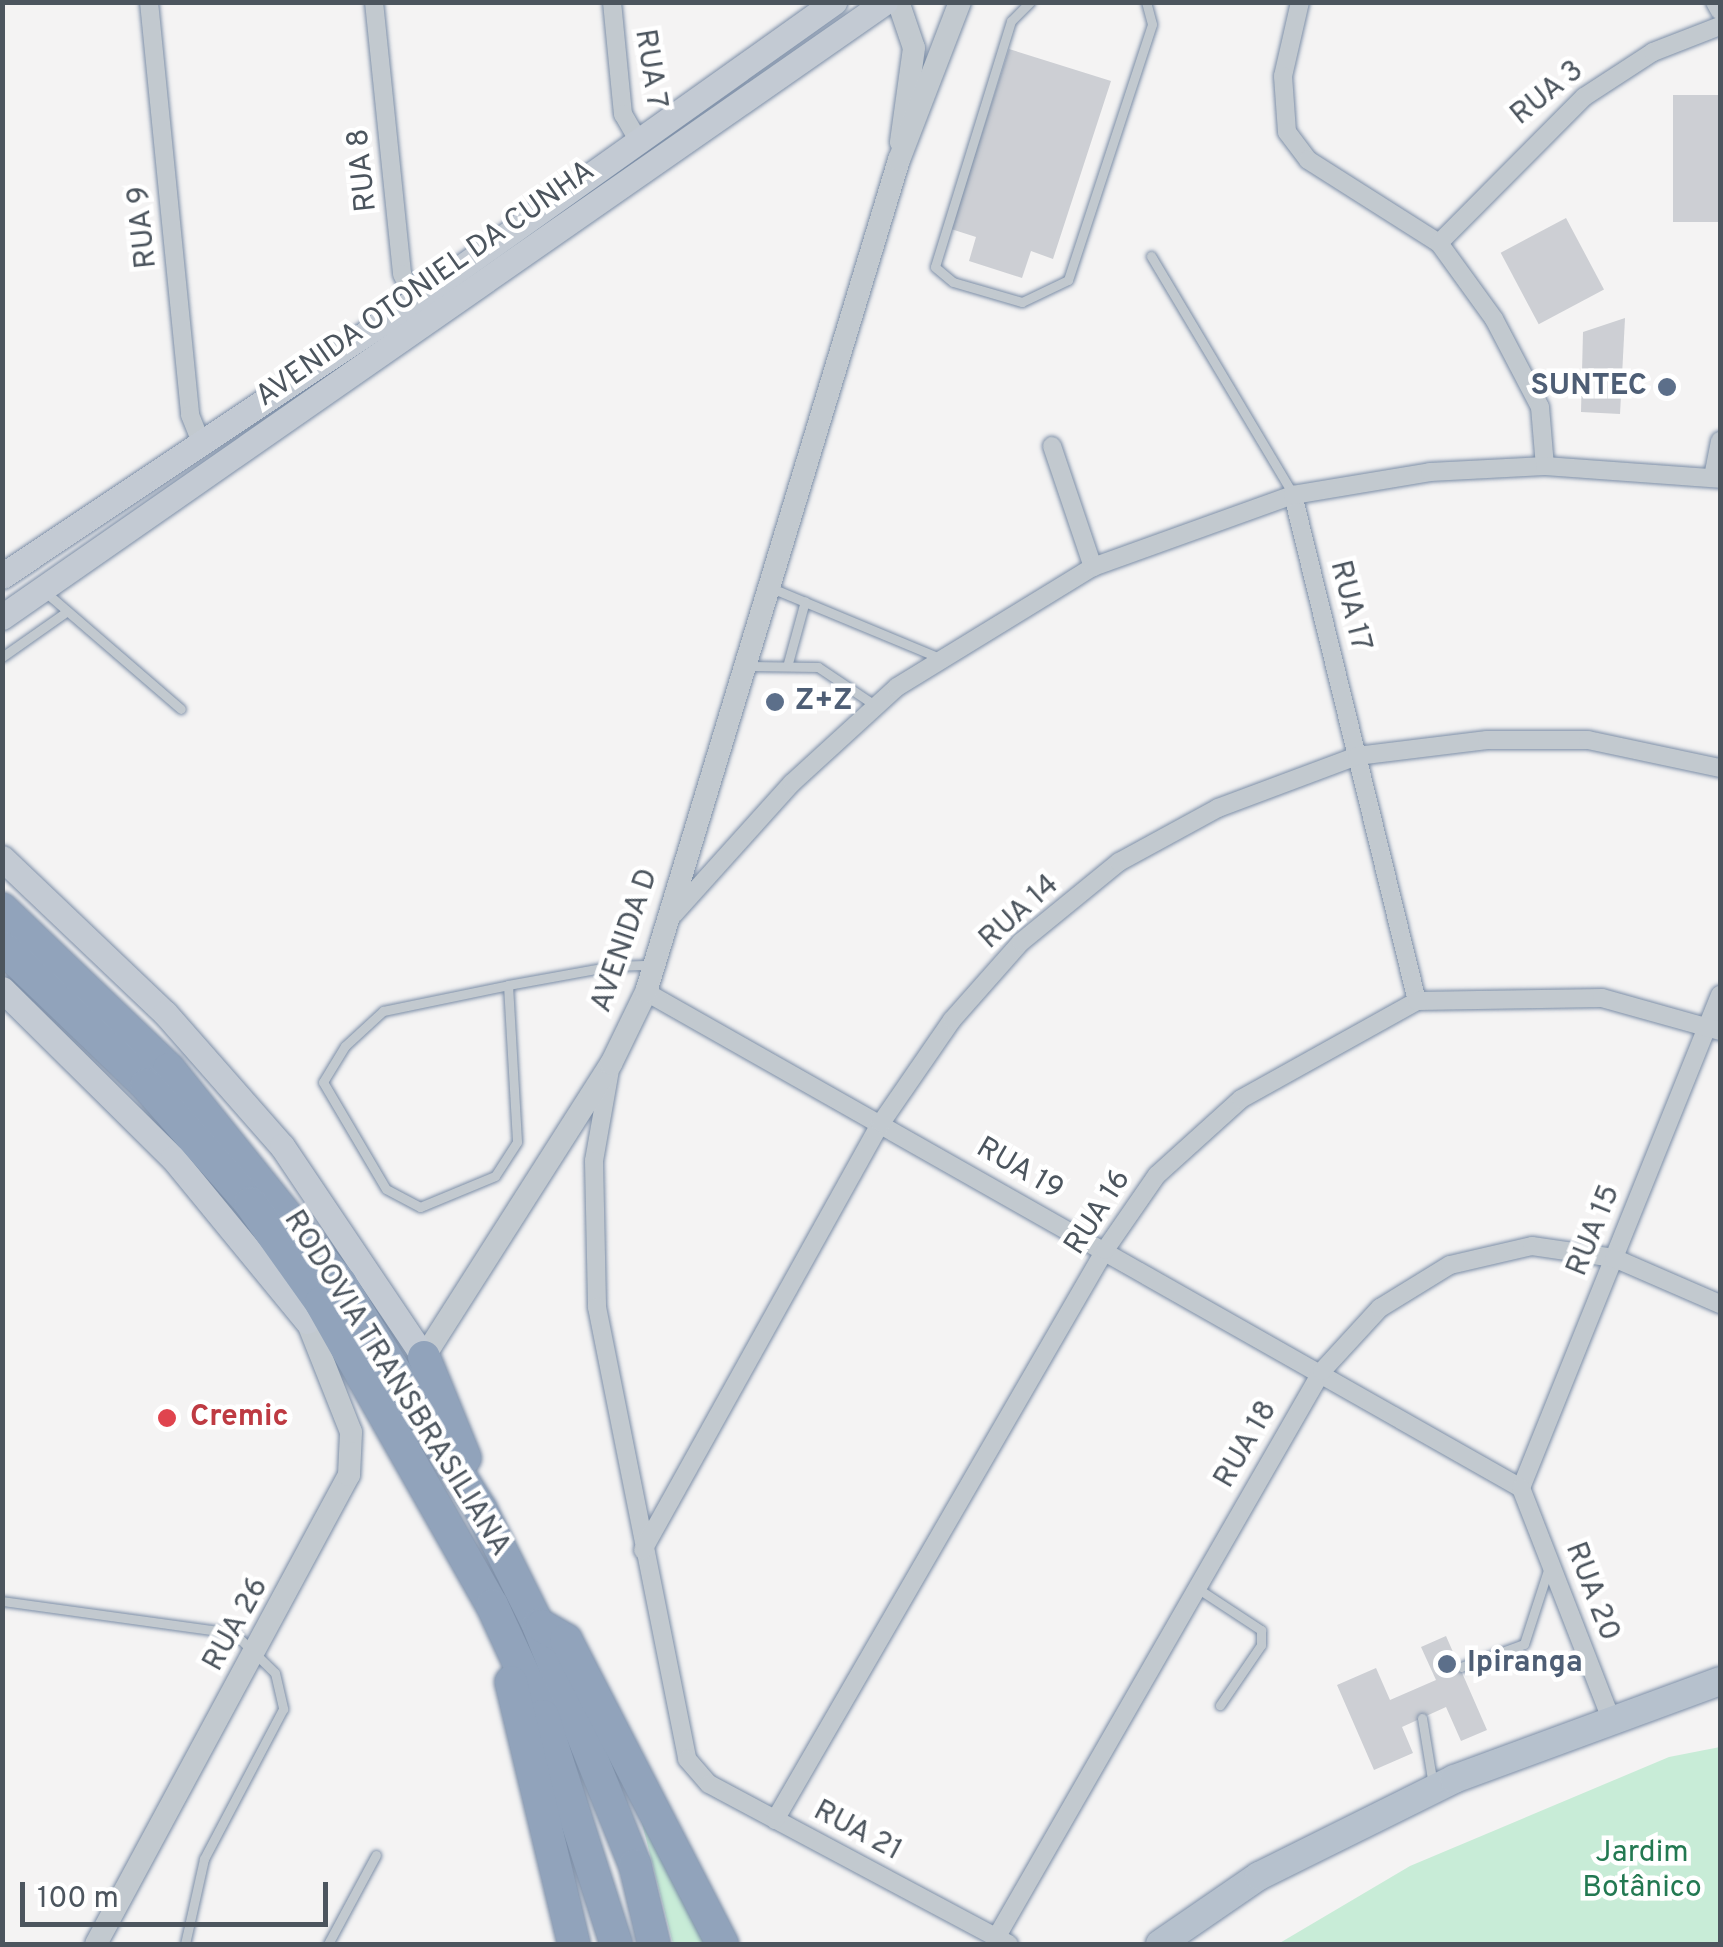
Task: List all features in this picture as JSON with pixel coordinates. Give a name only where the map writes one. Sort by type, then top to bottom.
[{"type":"highway","name":"RODOVIA TRANSBRASILIANA","points":[[2,908],[169,1069],[269,1182],[481,1510],[538,1624],[634,1865],[654,1944]]},
{"type":"highway","name":"RODOVIA TRANSBRASILIANA","points":[[2,946],[146,1085],[250,1203],[380,1401],[492,1605],[549,1733],[616,1944]]},
{"type":"highway","points":[[308,1321],[380,1401]]},
{"type":"highway","points":[[424,1357],[481,1510]]},
{"type":"highway","points":[[492,1605],[574,1944]]},
{"type":"highway","points":[[538,1624],[575,1656],[722,1944]]},
{"type":"main road","name":"AVENIDA OTONIEL DA CUNHA","points":[[6,568],[202,444],[414,301],[834,2]]},
{"type":"main road","name":"AVENIDA OTONIEL DA CUNHA","points":[[2,617],[896,3]]},
{"type":"main road","name":"RODOVIA TRANSBRASILIANA","points":[[2,858],[165,1013],[282,1146],[424,1357]]},
{"type":"main road","name":"RODOVIA TRANSBRASILIANA","points":[[2,988],[174,1158],[308,1321]]},
{"type":"main road","points":[[1160,1944],[1259,1876],[1434,1789],[1610,1716],[1720,1681]]},
{"type":"street","name":"RUA 9","points":[[149,2],[190,415],[202,444]]},
{"type":"street","name":"RUA 8","points":[[374,2],[402,274],[428,326]]},
{"type":"street","name":"RUA 7","points":[[612,2],[623,114],[639,142]]},
{"type":"street","name":"AVENIDA D","points":[[687,1759],[597,1307],[594,1161],[611,1064],[646,992],[741,667],[899,160],[960,2]]},
{"type":"street","points":[[1300,2],[1283,76],[1287,132],[1308,160],[1439,243],[1494,319],[1540,407],[1545,466]]},
{"type":"street","points":[[1716,2],[1720,11]]},
{"type":"street","name":"AVENIDA D","points":[[896,3],[914,48],[899,160]]},
{"type":"street","name":"RUA 3","points":[[1439,243],[1584,97],[1653,52],[1720,26]]},
{"type":"street","points":[[667,922],[736,840],[876,706],[937,657],[1092,567],[1293,495],[1430,472],[1545,466],[1717,478],[1720,440]]},
{"type":"street","points":[[1052,446],[1092,567]]},
{"type":"street","name":"RUA 17","points":[[1293,495],[1417,1001]]},
{"type":"street","points":[[6,568],[42,589]]},
{"type":"street","name":"RUA 14","points":[[643,1550],[881,1124],[952,1020],[1022,942],[1119,862],[1218,808],[1357,756],[1487,740],[1588,740],[1720,768]]},
{"type":"street","name":"RUA 19","points":[[646,992],[1322,1371],[1521,1488]]},
{"type":"street","name":"RUA 15","points":[[1521,1488],[1614,1258],[1714,1029],[1720,994]]},
{"type":"street","name":"RUA 16","points":[[775,1820],[1105,1250],[1157,1175],[1240,1100],[1417,1001],[1602,998],[1714,1029]]},
{"type":"street","points":[[424,1357],[611,1064]]},
{"type":"street","name":"RUA 18","points":[[1002,1941],[1322,1371],[1380,1308],[1450,1265],[1532,1246],[1614,1258],[1720,1304]]},
{"type":"street","name":"RUA 26","points":[[96,1944],[334,1512],[351,1432],[308,1321]]},
{"type":"street","name":"RUA 20","points":[[1521,1488],[1610,1716]]},
{"type":"street","name":"RUA 21","points":[[687,1759],[709,1784],[1002,1941]]},
{"type":"lane","points":[[1030,2],[1011,22],[935,267],[953,282],[1022,302],[1068,280],[1152,24],[1146,2]]},
{"type":"lane","name":"RUA 17","points":[[1151,256],[1293,495]]},
{"type":"lane","points":[[769,587],[937,657]]},
{"type":"lane","points":[[42,589],[181,709]]},
{"type":"lane","points":[[788,662],[805,601]]},
{"type":"lane","points":[[2,657],[66,612]]},
{"type":"lane","points":[[741,667],[788,662],[818,667],[876,706]]},
{"type":"lane","points":[[508,985],[517,1142],[495,1176],[420,1207],[386,1189],[323,1082],[345,1046],[384,1012],[508,985],[654,965]]},
{"type":"lane","points":[[1461,1667],[1524,1644],[1550,1564]]},
{"type":"lane","points":[[1197,1588],[1261,1630],[1261,1645],[1220,1705]]},
{"type":"lane","points":[[2,1601],[234,1633],[258,1650],[283,1709],[204,1859],[185,1944]]},
{"type":"lane","points":[[1422,1718],[1434,1789]]},
{"type":"lane","points":[[328,1944],[376,1854]]},
{"type":"green space","name":"Jardim Botânico","points":[[1720,1747],[1720,1944],[1278,1944],[1410,1866],[1669,1757]]},
{"type":"green space","points":[[634,1792],[713,1944],[673,1944]]},
{"type":"building","points":[[1009,49],[1111,81],[1053,259],[1031,251],[1022,278],[969,261],[976,237],[951,229]]},
{"type":"building","points":[[1673,95],[1719,95],[1719,222],[1673,222]]},
{"type":"building","points":[[1566,218],[1604,290],[1539,324],[1501,253]]},
{"type":"building","points":[[1625,318],[1620,414],[1581,412],[1583,332]]},
{"type":"building","points":[[1446,1636],[1487,1730],[1461,1741],[1446,1707],[1402,1727],[1413,1753],[1374,1770],[1337,1685],[1376,1668],[1390,1700],[1436,1680],[1421,1647]]},
{"type":"place","name":"SUNTEC","points":[[1667,387]]},
{"type":"place","name":"Z+Z","points":[[775,702]]},
{"type":"place","name":"Cremic","points":[[167,1418]]},
{"type":"place","name":"Ipiranga","points":[[1447,1664]]}]
